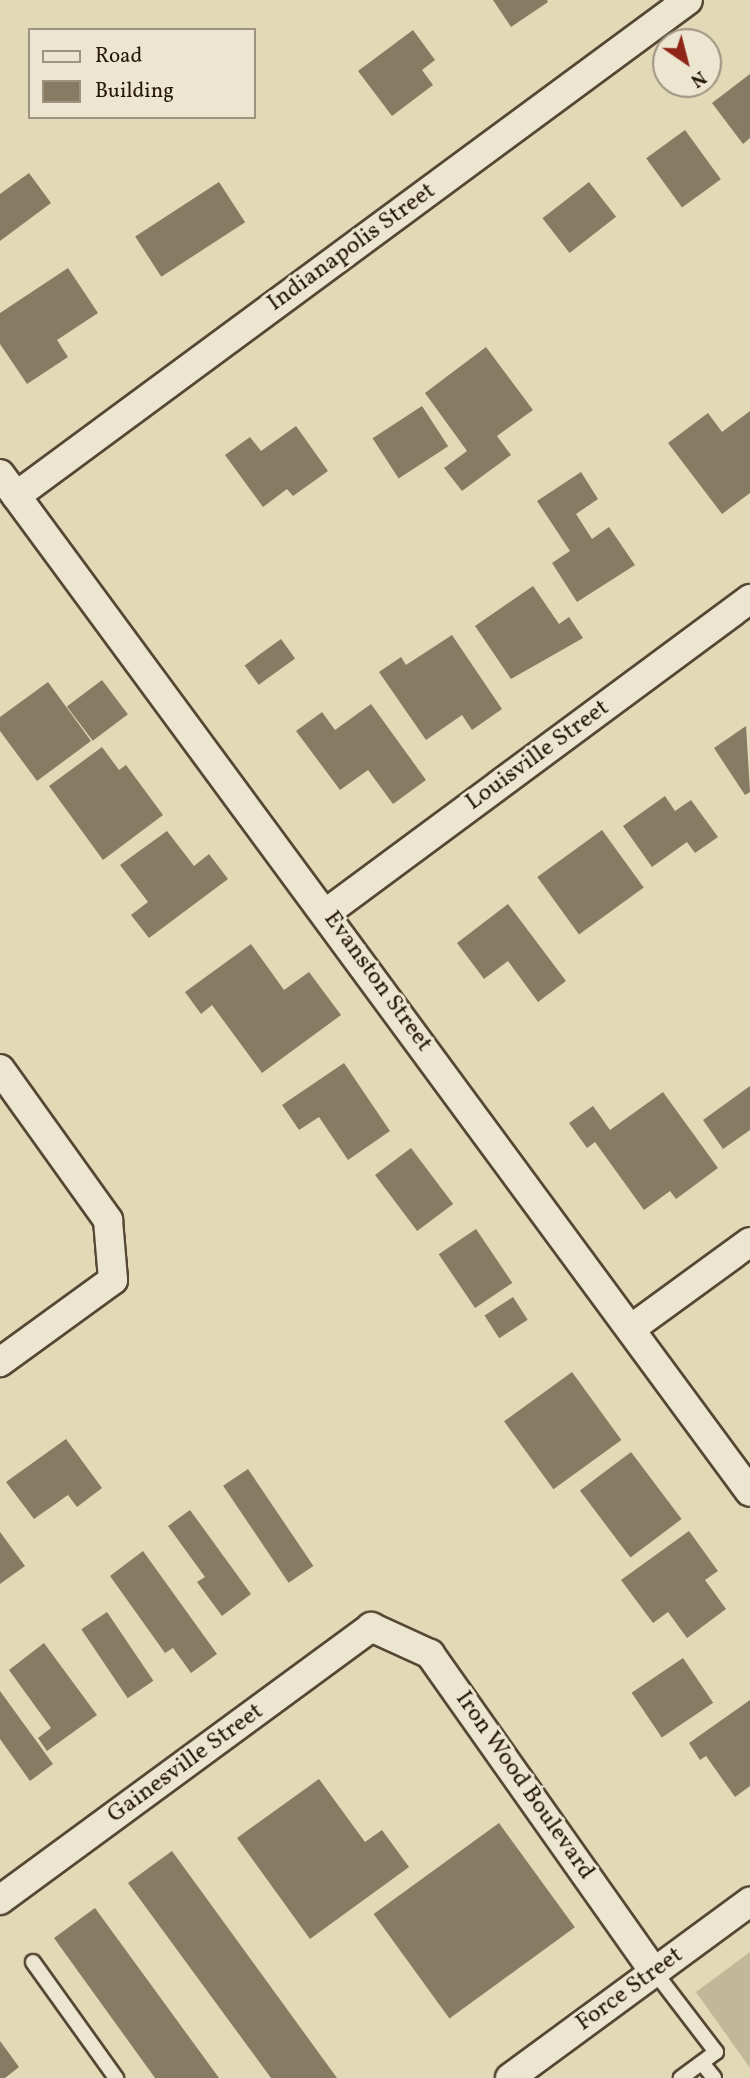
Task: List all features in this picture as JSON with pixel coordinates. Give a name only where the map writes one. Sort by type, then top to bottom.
[{"type":"street","name":"Indianapolis Street","points":[[8,485],[688,0]]},
{"type":"street","name":"Evanston Street","points":[[8,485],[632,1328],[750,1492]]},
{"type":"street","name":"Louisville Street","points":[[326,913],[750,599]]},
{"type":"street","points":[[0,1069],[108,1220],[113,1280],[0,1362]]},
{"type":"street","points":[[632,1328],[750,1242]]},
{"type":"street","name":"Gainesville Street","points":[[0,1900],[371,1627]]},
{"type":"street","name":"Iron Wood Boulevard","points":[[371,1627],[430,1654],[654,1971]]},
{"type":"street","name":"Force Street","points":[[523,2074],[654,1971],[750,1902]]},
{"type":"lane","points":[[33,1962],[116,2078]]},
{"type":"lane","points":[[654,1971],[716,2052],[681,2078]]},
{"type":"lane","points":[[702,2063],[714,2078]]},
{"type":"shaded area","points":[[750,1952],[750,2068],[696,1992]]},
{"type":"building","points":[[493,0],[547,0],[548,2],[511,27]]},
{"type":"building","points":[[413,30],[435,60],[422,70],[433,85],[392,116],[358,71]]},
{"type":"building","points":[[750,74],[750,138],[743,144],[712,103]]},
{"type":"building","points":[[685,130],[721,179],[682,208],[646,158]]},
{"type":"building","points":[[29,173],[51,203],[0,241],[0,194]]},
{"type":"building","points":[[219,182],[245,222],[161,277],[135,236]]},
{"type":"building","points":[[589,182],[616,217],[570,253],[543,218]]},
{"type":"building","points":[[68,268],[98,313],[57,340],[68,357],[27,384],[0,344],[0,313]]},
{"type":"building","points":[[486,347],[533,410],[497,436],[511,455],[462,491],[444,468],[467,451],[425,393]]},
{"type":"building","points":[[422,406],[448,446],[399,478],[373,438]]},
{"type":"building","points":[[750,411],[750,493],[722,514],[668,443],[708,413],[722,432]]},
{"type":"building","points":[[296,426],[328,471],[293,496],[287,489],[263,507],[225,455],[250,437],[261,451]]},
{"type":"building","points":[[581,472],[598,499],[576,514],[592,539],[609,527],[635,565],[577,602],[552,563],[570,551],[537,501]]},
{"type":"building","points":[[533,586],[559,624],[569,617],[583,638],[511,679],[475,626]]},
{"type":"building","points":[[452,635],[502,709],[472,730],[462,715],[426,740],[379,672],[401,657],[406,665]]},
{"type":"building","points":[[281,639],[295,658],[259,685],[245,665]]},
{"type":"building","points":[[102,680],[128,714],[93,741],[67,706]]},
{"type":"building","points":[[48,682],[91,741],[37,781],[0,731],[0,717]]},
{"type":"building","points":[[371,704],[426,780],[393,804],[368,770],[340,790],[296,731],[322,712],[335,730]]},
{"type":"building","points":[[746,726],[750,792],[745,795],[714,748]]},
{"type":"building","points":[[102,747],[119,770],[126,765],[163,815],[103,860],[49,786]]},
{"type":"building","points":[[665,796],[675,811],[691,800],[718,837],[695,853],[687,842],[652,867],[623,826]]},
{"type":"building","points":[[602,830],[644,887],[579,934],[537,877]]},
{"type":"building","points":[[167,831],[194,866],[209,854],[228,879],[149,938],[131,915],[148,902],[120,865]]},
{"type":"building","points":[[508,904],[566,981],[538,1002],[508,961],[484,979],[457,943]]},
{"type":"building","points":[[251,944],[284,990],[309,972],[341,1015],[262,1073],[212,1005],[201,1014],[185,992]]},
{"type":"building","points":[[344,1063],[390,1131],[348,1160],[319,1117],[299,1130],[282,1105]]},
{"type":"building","points":[[750,1086],[750,1130],[723,1149],[703,1120]]},
{"type":"building","points":[[663,1092],[718,1168],[676,1199],[670,1191],[644,1210],[595,1142],[587,1148],[569,1123],[593,1106],[610,1130]]},
{"type":"building","points":[[411,1148],[453,1204],[417,1231],[375,1175]]},
{"type":"building","points":[[476,1229],[512,1283],[475,1308],[439,1254]]},
{"type":"building","points":[[513,1297],[528,1320],[499,1338],[484,1316]]},
{"type":"building","points":[[572,1372],[621,1440],[553,1489],[504,1421]]},
{"type":"building","points":[[66,1439],[102,1488],[77,1507],[68,1495],[34,1519],[6,1482]]},
{"type":"building","points":[[631,1452],[682,1519],[630,1558],[580,1491]]},
{"type":"building","points":[[248,1469],[313,1566],[289,1583],[223,1486]]},
{"type":"building","points":[[190,1510],[251,1594],[222,1616],[197,1582],[205,1577],[168,1526]]},
{"type":"building","points":[[689,1531],[718,1571],[705,1580],[726,1609],[687,1638],[668,1612],[653,1623],[621,1580]]},
{"type":"building","points":[[0,1532],[25,1566],[0,1584]]},
{"type":"building","points":[[143,1551],[217,1654],[191,1673],[173,1648],[165,1653],[110,1576]]},
{"type":"building","points":[[107,1612],[153,1681],[128,1698],[81,1629]]},
{"type":"building","points":[[44,1643],[97,1715],[47,1751],[38,1738],[51,1728],[9,1670]]},
{"type":"building","points":[[683,1658],[713,1703],[662,1737],[632,1693]]},
{"type":"building","points":[[0,1691],[53,1764],[30,1781],[0,1739]]},
{"type":"building","points":[[750,1700],[750,1786],[735,1797],[706,1756],[700,1760],[689,1743]]},
{"type":"building","points":[[319,1779],[365,1842],[382,1830],[409,1867],[310,1939],[237,1838]]},
{"type":"building","points":[[499,1823],[575,1927],[449,2018],[374,1914]]},
{"type":"building","points":[[172,1851],[337,2078],[271,2078],[128,1883]]},
{"type":"building","points":[[95,1908],[219,2078],[155,2078],[54,1938]]},
{"type":"building","points":[[0,2041],[19,2067],[5,2078],[0,2078]]}]
